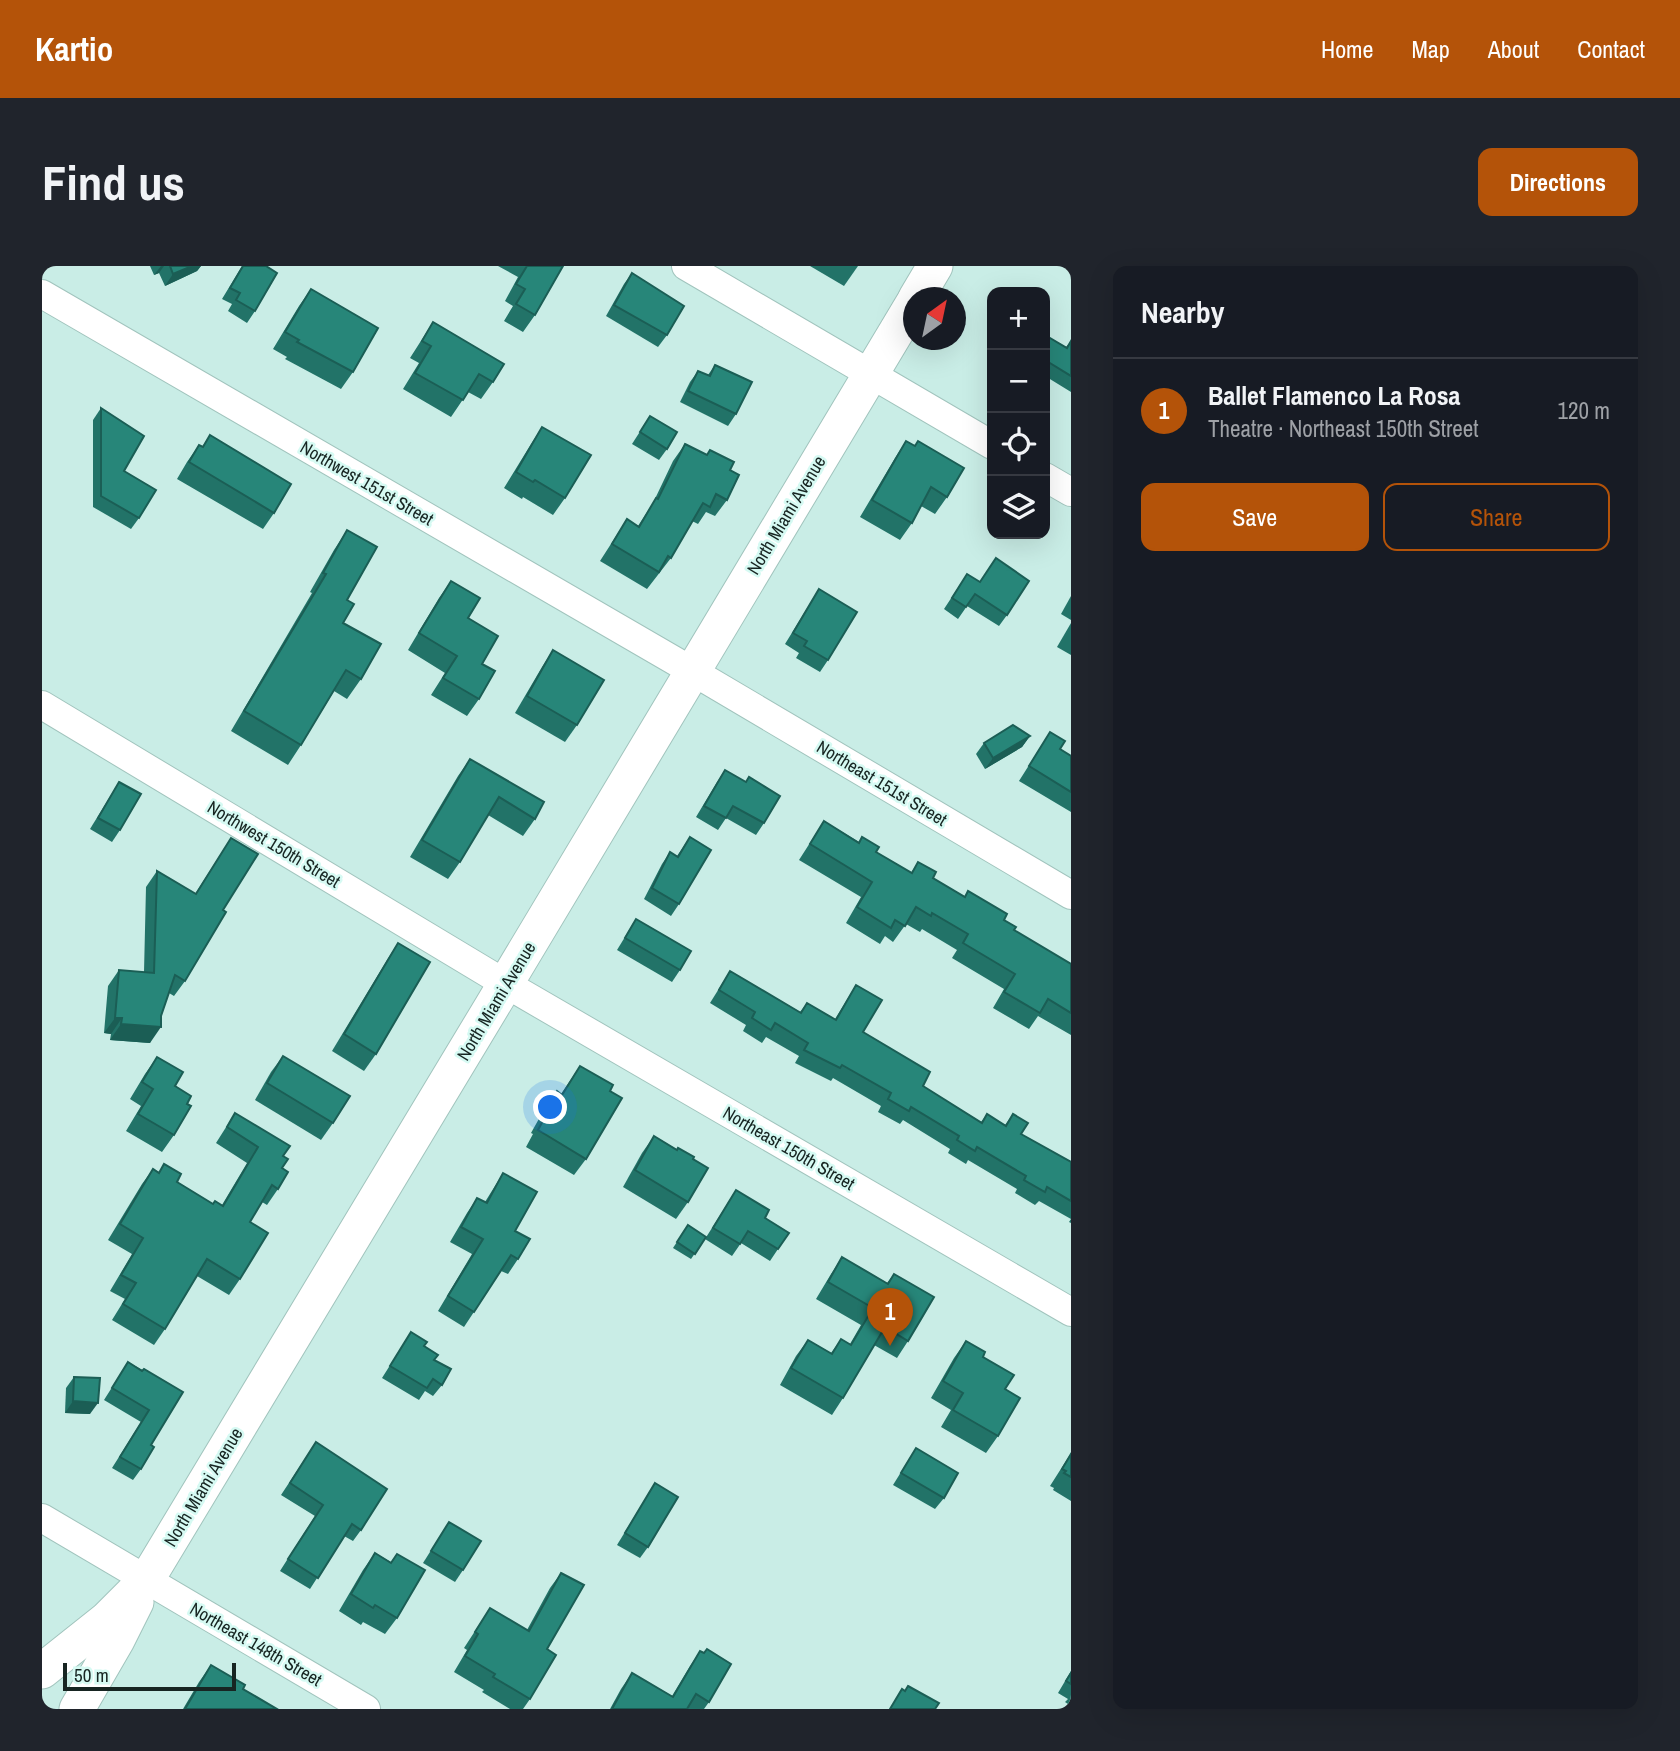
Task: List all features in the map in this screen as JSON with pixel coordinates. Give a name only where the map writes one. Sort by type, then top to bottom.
[{"type":"street","points":[[686,266],[987,442]]},
{"type":"street","name":"North Miami Avenue","points":[[923,287],[935,266]]},
{"type":"street","name":"Northwest 151st Street","points":[[42,294],[692,672]]},
{"type":"street","name":"North Miami Avenue","points":[[42,1671],[106,1620],[147,1579],[903,320]]},
{"type":"street","points":[[1050,480],[1071,492]]},
{"type":"street","name":"Northeast 151st Street","points":[[692,672],[1071,895]]},
{"type":"street","name":"Northwest 150th Street","points":[[42,705],[506,984]]},
{"type":"street","name":"Northeast 150th Street","points":[[506,984],[1071,1312]]},
{"type":"street","name":"Northeast 148th Street","points":[[42,1518],[366,1709]]},
{"type":"street","points":[[76,1709],[117,1640],[147,1579]]},
{"type":"building","points":[[170,266],[192,266],[173,274]]},
{"type":"building","points":[[243,266],[266,266],[277,273],[255,311],[236,300],[240,293],[230,288]]},
{"type":"building","points":[[527,266],[563,266],[535,315],[516,304],[525,289],[516,284]]},
{"type":"building","points":[[632,273],[684,306],[667,335],[614,305]]},
{"type":"building","points":[[311,289],[378,328],[353,372],[297,342],[299,340],[285,332]]},
{"type":"building","points":[[433,322],[504,364],[493,382],[479,374],[463,400],[415,373],[431,346],[422,341]]},
{"type":"building","points":[[1050,338],[1067,348],[1071,341],[1071,376],[1050,363]]},
{"type":"building","points":[[715,365],[752,382],[736,414],[688,391],[698,371],[710,376]]},
{"type":"building","points":[[101,408],[144,436],[124,471],[156,490],[139,518],[101,496]]},
{"type":"building","points":[[650,416],[677,432],[667,449],[640,432]]},
{"type":"building","points":[[542,427],[591,455],[565,498],[516,472]]},
{"type":"building","points":[[210,435],[291,484],[274,513],[189,462],[199,445],[203,447]]},
{"type":"building","points":[[906,441],[915,446],[918,441],[964,468],[947,497],[931,487],[912,523],[872,500]]},
{"type":"building","points":[[685,444],[707,455],[710,450],[734,462],[730,470],[739,475],[727,500],[716,494],[710,507],[703,503],[671,558],[668,556],[659,572],[612,544],[627,519],[639,527],[656,498],[658,499]]},
{"type":"building","points":[[347,530],[377,547],[347,600],[354,604],[343,623],[381,644],[361,679],[346,670],[301,745],[244,711],[326,574],[323,573]]},
{"type":"building","points":[[996,558],[1029,581],[1007,615],[975,594],[966,607],[952,598],[967,574],[980,582]]},
{"type":"building","points":[[451,581],[480,598],[468,618],[498,636],[482,664],[495,671],[479,699],[443,678],[457,656],[419,633]]},
{"type":"building","points":[[819,589],[857,612],[828,660],[804,646],[807,641],[793,633]]},
{"type":"building","points":[[553,650],[604,680],[577,725],[527,696]]},
{"type":"building","points":[[1013,725],[1030,736],[993,758],[984,743]]},
{"type":"building","points":[[1050,732],[1065,741],[1060,749],[1071,756],[1071,792],[1029,766]]},
{"type":"building","points":[[470,759],[544,802],[535,819],[499,797],[460,862],[422,840]]},
{"type":"building","points":[[725,770],[746,782],[749,777],[780,796],[764,823],[733,806],[726,818],[704,806]]},
{"type":"building","points":[[119,782],[141,794],[120,830],[98,818]]},
{"type":"building","points":[[824,821],[859,843],[862,837],[879,847],[876,852],[912,873],[918,862],[936,872],[933,878],[965,897],[968,891],[1007,914],[1004,920],[1016,927],[1014,930],[1071,964],[1071,1013],[1048,999],[1040,1013],[1004,992],[1015,974],[963,943],[968,934],[932,913],[931,916],[916,907],[905,926],[895,920],[891,928],[857,907],[872,882],[810,844]]},
{"type":"building","points":[[690,837],[711,850],[679,904],[652,888],[670,852],[678,857]]},
{"type":"building","points":[[231,838],[258,854],[223,910],[226,912],[185,981],[175,975],[161,1016],[161,1027],[121,1024],[122,1018],[115,1018],[119,970],[154,973],[157,871],[196,894]]},
{"type":"building","points":[[636,919],[691,951],[680,970],[625,938]]},
{"type":"building","points":[[398,943],[430,962],[376,1054],[344,1034]]},
{"type":"building","points":[[730,971],[801,1013],[807,1003],[836,1020],[856,985],[882,1000],[863,1032],[930,1072],[923,1086],[982,1123],[987,1114],[1006,1126],[1013,1114],[1028,1123],[1021,1134],[1071,1162],[1071,1201],[1047,1187],[1045,1192],[1024,1180],[1026,1176],[977,1147],[975,1151],[957,1140],[959,1136],[911,1107],[909,1111],[888,1099],[891,1093],[842,1065],[840,1068],[804,1050],[808,1043],[775,1023],[771,1030],[752,1018],[755,1012],[719,990]]},
{"type":"building","points":[[283,1056],[350,1096],[333,1123],[267,1083]]},
{"type":"building","points":[[157,1057],[183,1072],[175,1086],[191,1096],[187,1104],[191,1106],[174,1135],[138,1114],[153,1089],[142,1082]]},
{"type":"building","points":[[580,1066],[613,1085],[610,1091],[622,1098],[586,1159],[538,1130],[557,1091],[562,1095]]},
{"type":"building","points":[[235,1113],[290,1146],[283,1156],[288,1159],[282,1168],[288,1172],[278,1189],[272,1185],[250,1222],[268,1233],[240,1279],[207,1259],[165,1329],[123,1304],[136,1283],[121,1275],[143,1238],[120,1224],[153,1169],[159,1173],[164,1164],[181,1174],[177,1182],[213,1204],[215,1201],[223,1206],[258,1147],[227,1127]]},
{"type":"building","points":[[654,1136],[694,1157],[693,1159],[708,1168],[688,1202],[635,1170]]},
{"type":"building","points":[[503,1173],[537,1192],[515,1231],[530,1239],[518,1259],[511,1255],[474,1312],[448,1296],[483,1239],[461,1227],[477,1198],[487,1203]]},
{"type":"building","points":[[736,1190],[769,1210],[765,1218],[789,1233],[778,1249],[748,1231],[740,1244],[713,1228]]},
{"type":"building","points":[[688,1225],[706,1237],[695,1254],[677,1242]]},
{"type":"building","points":[[842,1257],[888,1284],[894,1274],[934,1297],[908,1341],[885,1327],[843,1398],[791,1368],[808,1340],[832,1354],[841,1339],[851,1345],[873,1308],[828,1282]]},
{"type":"building","points":[[411,1332],[427,1342],[424,1346],[438,1355],[434,1360],[451,1369],[442,1385],[433,1379],[427,1388],[390,1366]]},
{"type":"building","points":[[966,1341],[985,1352],[983,1357],[1014,1375],[1005,1389],[1020,1398],[998,1436],[953,1410],[963,1393],[943,1381]]},
{"type":"building","points":[[128,1362],[183,1392],[151,1445],[154,1447],[141,1469],[120,1457],[149,1410],[112,1388]]},
{"type":"building","points":[[74,1377],[100,1378],[98,1403],[73,1401]]},
{"type":"building","points":[[316,1442],[387,1489],[361,1530],[352,1524],[318,1578],[288,1559],[323,1505],[290,1483]]},
{"type":"building","points":[[916,1448],[958,1473],[944,1498],[901,1473]]},
{"type":"building","points":[[1071,1454],[1071,1477],[1062,1469]]},
{"type":"building","points":[[655,1483],[678,1497],[648,1547],[625,1533]]},
{"type":"building","points":[[449,1522],[481,1541],[463,1570],[431,1551]]},
{"type":"building","points":[[375,1553],[391,1563],[397,1554],[425,1570],[397,1618],[375,1605],[373,1608],[351,1594]]},
{"type":"building","points":[[561,1573],[584,1585],[547,1649],[556,1655],[530,1699],[465,1656],[478,1634],[475,1632],[490,1608],[529,1631]]},
{"type":"building","points":[[707,1649],[731,1664],[709,1702],[696,1694],[687,1709],[612,1709],[632,1673],[673,1697],[700,1651],[704,1653]]},
{"type":"building","points":[[211,1665],[245,1685],[243,1689],[277,1709],[185,1709]]},
{"type":"building","points":[[908,1686],[939,1703],[935,1709],[890,1709],[902,1689],[905,1691]]},
{"type":"place","name":"Ballet Flamenco La Rosa","points":[[890,1346]]}]
